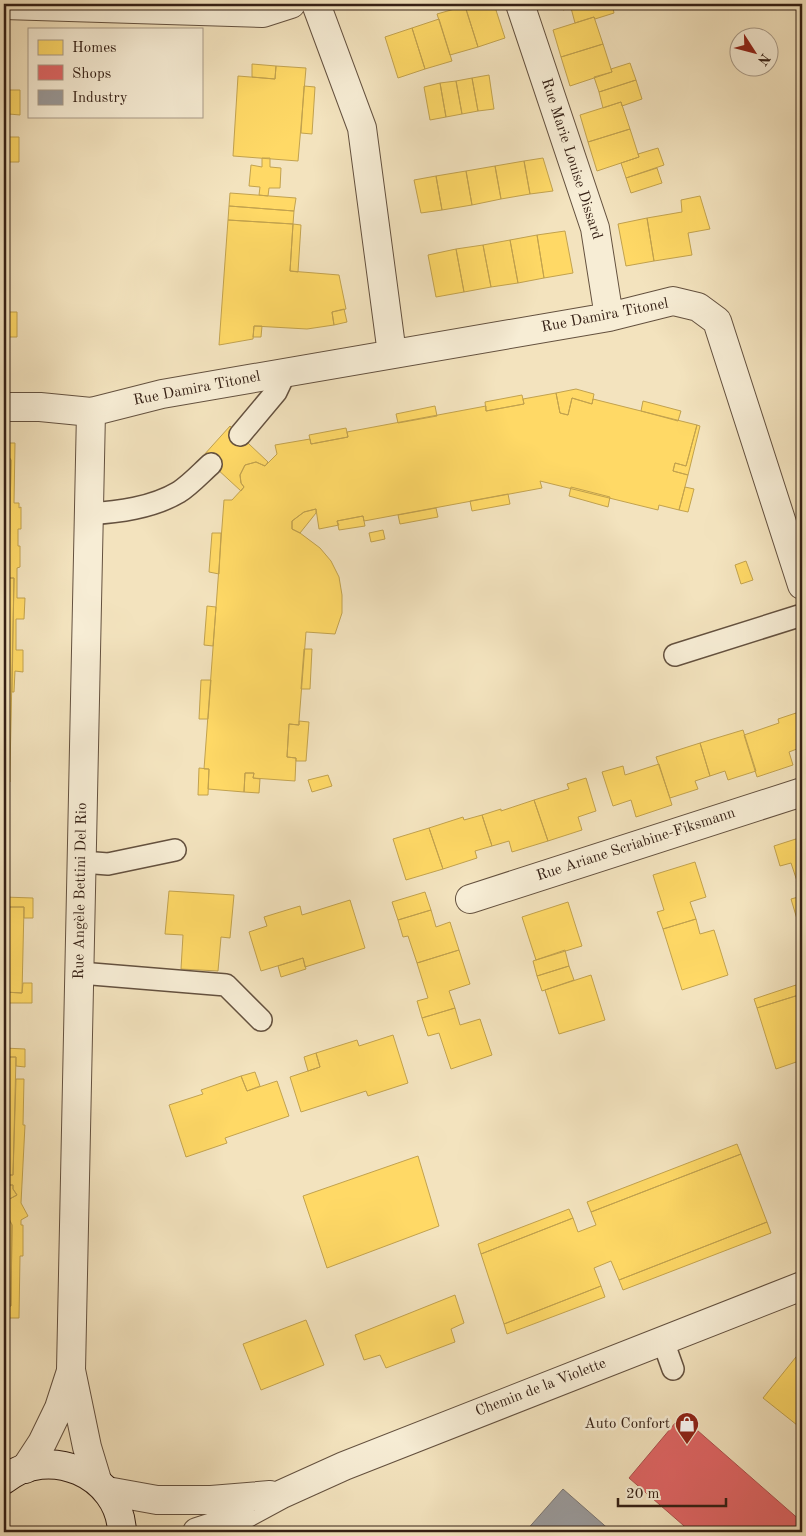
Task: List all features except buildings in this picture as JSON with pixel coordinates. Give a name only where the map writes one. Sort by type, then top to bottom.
[{"type":"street","points":[[4,6],[263,13],[291,4]]},
{"type":"street","points":[[316,4],[362,128],[392,354]]},
{"type":"street","name":"Rue Marie Louise Dissard","points":[[520,4],[596,228],[609,317]]},
{"type":"street","name":"Rue Damira Titonel","points":[[4,407],[40,407],[91,412],[162,394],[609,317],[673,301],[698,308],[717,321],[802,585]]},
{"type":"street","name":"Rue Angèle Bettini Del Rio","points":[[91,412],[71,1370],[87,1447],[102,1486],[117,1508],[122,1532]]},
{"type":"street","name":"Rue Ariane Scriabine-Fiksmann","points":[[470,899],[802,792]]},
{"type":"street","name":"Chemin de la Violette","points":[[197,1532],[234,1520],[282,1494],[354,1462],[802,1286]]},
{"type":"street","name":"Rue Angèle Bettini Del Rio","points":[[9,1476],[42,1443],[59,1408],[71,1370]]},
{"type":"street","name":"Chemin de la Violette","points":[[9,1476],[37,1465],[54,1464],[73,1468],[102,1486],[157,1500],[211,1500],[282,1494]]},
{"type":"lane","points":[[240,435],[276,392],[285,373]]},
{"type":"lane","points":[[88,514],[118,512],[153,503],[179,492],[211,464]]},
{"type":"lane","points":[[675,655],[802,615]]},
{"type":"lane","points":[[82,862],[108,864],[176,850]]},
{"type":"lane","points":[[80,973],[226,985],[261,1020]]},
{"type":"lane","points":[[663,1341],[672,1369]]},
{"type":"place","name":"Auto Confort","points":[[687,1445]]}]
